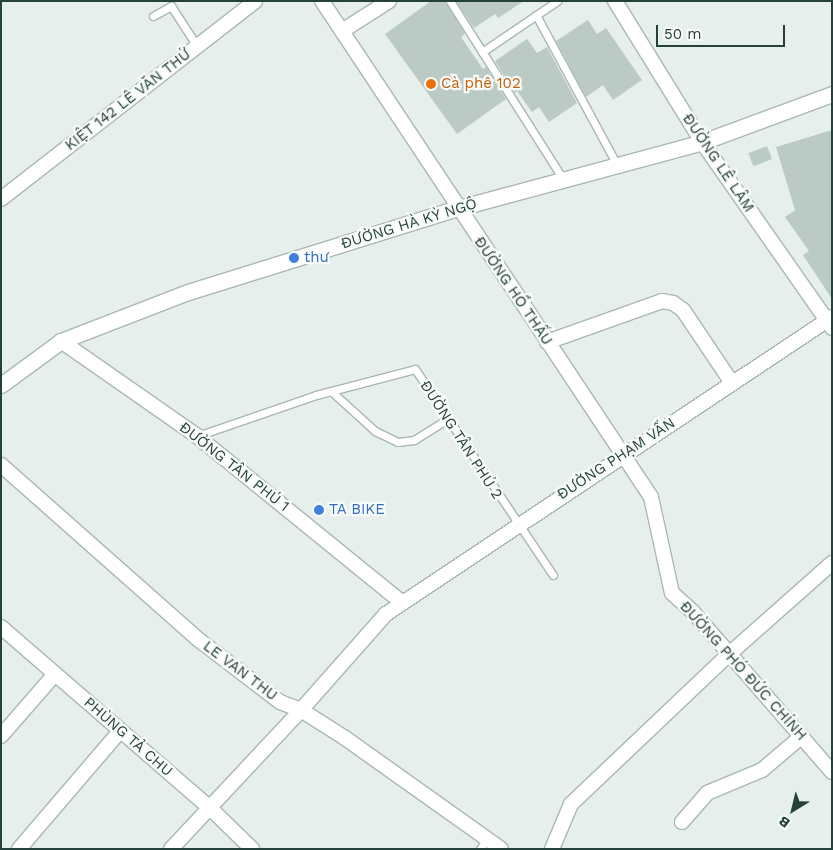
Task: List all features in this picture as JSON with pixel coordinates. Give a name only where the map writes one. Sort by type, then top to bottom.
[{"type":"street","name":"KIỆT 142 LÊ VĂN THỨ","points":[[1,199],[256,1]]},
{"type":"street","name":"ĐƯỜNG HỒ THẤU","points":[[322,1],[622,455]]},
{"type":"street","points":[[342,31],[389,1]]},
{"type":"street","name":"ĐƯỜNG LÊ LÂM","points":[[619,2],[702,142],[830,322]]},
{"type":"street","name":"ĐƯỜNG HÀ KỲ NGỘ","points":[[1,385],[61,341],[188,292],[458,208],[702,142],[832,94]]},
{"type":"street","points":[[547,342],[662,301],[673,303],[683,310],[732,383]]},
{"type":"street","name":"ĐƯỜNG PHẠM VẤN","points":[[208,806],[301,710],[372,628],[401,602],[516,524],[732,383],[830,322]]},
{"type":"street","name":"ĐƯỜNG TÂN PHÚ 1","points":[[61,341],[197,436],[401,602]]},
{"type":"street","name":"ĐƯỜNG PHÓ ĐỨC CHÍNH","points":[[622,455],[651,498],[672,593],[693,612],[728,655],[832,772]]},
{"type":"street","name":"LE VAN THU","points":[[1,465],[199,640],[280,702],[301,710],[483,844],[501,849]]},
{"type":"street","points":[[552,849],[571,804],[728,655],[832,563]]},
{"type":"street","name":"PHÙNG TẢ CHU","points":[[1,627],[208,806],[252,849]]},
{"type":"street","points":[[1,736],[56,674]]},
{"type":"street","points":[[19,849],[120,731]]},
{"type":"street","points":[[682,822],[707,792],[762,770],[802,736]]},
{"type":"street","points":[[171,849],[208,806]]},
{"type":"lane","points":[[450,1],[563,180]]},
{"type":"lane","points":[[482,52],[557,1]]},
{"type":"lane","points":[[153,16],[173,3],[197,46]]},
{"type":"lane","points":[[536,15],[617,165]]},
{"type":"lane","name":"ĐƯỜNG TÂN PHÚ 2","points":[[197,436],[331,391],[415,369],[516,524],[553,575]]},
{"type":"lane","points":[[331,391],[375,431],[398,442],[414,440],[448,419]]},
{"type":"building","points":[[431,1],[445,1],[465,34],[461,37],[483,69],[486,67],[506,99],[457,134],[385,34]]},
{"type":"building","points":[[456,1],[524,1],[498,18],[495,14],[474,28]]},
{"type":"building","points":[[588,20],[597,34],[606,28],[642,80],[613,100],[603,85],[586,97],[556,41]]},
{"type":"building","points":[[527,39],[537,53],[547,47],[577,103],[549,122],[539,107],[532,112],[517,91],[515,93],[495,61]]},
{"type":"building","points":[[832,130],[832,299],[803,255],[809,251],[785,217],[795,210],[776,147]]},
{"type":"building","points":[[767,146],[772,159],[753,166],[748,153]]},
{"type":"place","name":"Cà phê 102","points":[[431,84]]},
{"type":"place","name":"thư","points":[[294,258]]},
{"type":"place","name":"TA BIKE","points":[[319,510]]}]
